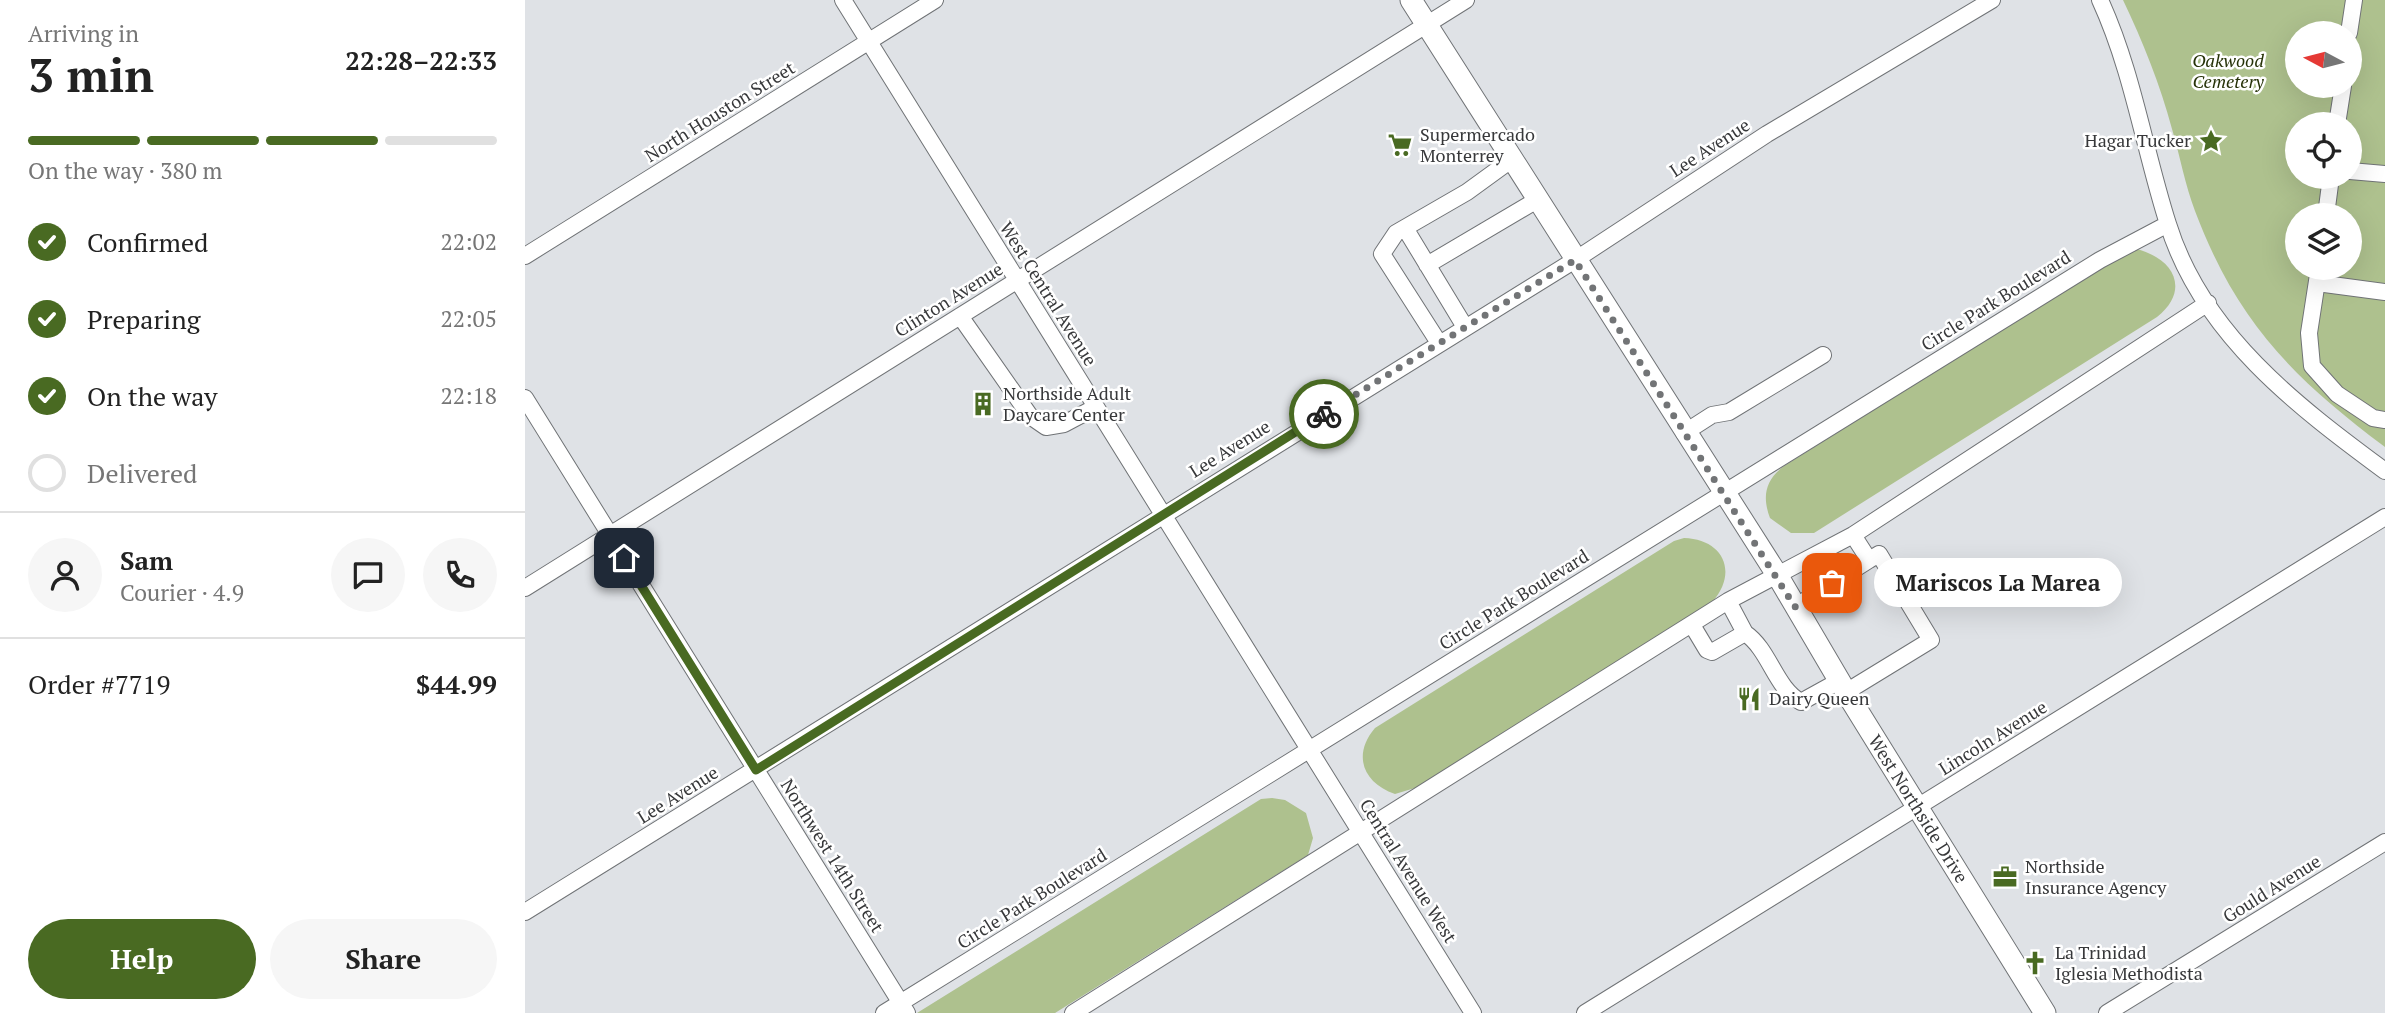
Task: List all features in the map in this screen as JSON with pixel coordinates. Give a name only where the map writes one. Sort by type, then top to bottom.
[{"type":"main road","name":"West Northside Drive","points":[[1411,0],[1684,433],[1776,573],[1842,687],[2045,1013]]},
{"type":"street","name":"West Central Avenue","points":[[843,0],[1309,750]]},
{"type":"street","name":"North Houston Street","points":[[525,257],[935,0]]},
{"type":"street","name":"Clinton Avenue","points":[[525,588],[1466,0]]},
{"type":"street","name":"Lee Avenue","points":[[525,912],[1575,260],[1767,134],[1993,0]]},
{"type":"street","points":[[2100,0],[2132,84],[2168,224],[2184,262],[2208,303],[2234,340],[2278,387],[2385,471]]},
{"type":"street","points":[[2351,21],[2354,0]]},
{"type":"street","points":[[1439,343],[1382,254],[1396,233],[1467,192],[1511,160]]},
{"type":"street","points":[[2362,171],[2385,174]]},
{"type":"street","points":[[1427,265],[1537,200]]},
{"type":"street","name":"Circle Park Boulevard","points":[[884,1013],[904,1008],[1309,750],[1722,492],[2100,260],[2168,224]]},
{"type":"street","points":[[1405,228],[1465,327]]},
{"type":"street","points":[[2317,280],[2309,333],[2312,366],[2337,394],[2373,418],[2385,420]]},
{"type":"street","points":[[2338,280],[2385,292]]},
{"type":"street","points":[[1073,1013],[1728,601],[1776,573],[1853,535],[2208,303]]},
{"type":"street","points":[[960,316],[1030,416],[1046,427],[1064,424],[1096,407]]},
{"type":"street","points":[[1684,433],[1712,415],[1729,412],[1823,355]]},
{"type":"street","name":"Northwest 14th Street","points":[[525,398],[904,1008]]},
{"type":"street","name":"Lincoln Avenue","points":[[1585,1013],[2385,517]]},
{"type":"street","points":[[1853,535],[1869,559]]},
{"type":"street","points":[[1728,601],[1745,633],[1757,642],[1791,696],[1801,702],[1842,687],[1931,640],[1879,554],[1795,607]]},
{"type":"street","points":[[1692,625],[1707,650],[1712,652],[1745,633]]},
{"type":"street","name":"Central Avenue West","points":[[1309,750],[1473,1013]]},
{"type":"street","name":"Gould Avenue","points":[[2107,1013],[2385,842]]},
{"type":"green space","name":"Oakwood Cemetery","points":[[2123,0],[2385,0],[2385,447],[2295,371],[2249,316],[2229,285],[2195,211],[2151,63]]},
{"type":"green space","points":[[2136,249],[2160,260],[2173,276],[2173,296],[2157,317],[1814,533],[1791,533],[1770,518],[1766,503],[1767,489],[1773,477],[1784,466],[2119,256]]},
{"type":"green space","points":[[1684,538],[1709,544],[1723,559],[1725,579],[1712,602],[1425,785],[1395,794],[1375,783],[1364,767],[1363,758],[1368,738],[1375,728],[1674,541]]},
{"type":"green space","points":[[1261,799],[1285,800],[1306,813],[1313,838],[1308,855],[1055,1013],[917,1013]]},
{"type":"way so far","points":[[1324,414],[1575,260],[1776,573],[1795,607],[1832,583]]},
{"type":"place","name":"Hagar Tucker","points":[[2211,141]]},
{"type":"place","name":"Supermercado Monterrey","points":[[1400,145]]},
{"type":"place","name":"Northside Adult Daycare Center","points":[[983,404]]},
{"type":"place","name":"Mariscos La Marea","points":[[1832,583]]},
{"type":"place","name":"Dairy Queen","points":[[1749,699]]},
{"type":"place","name":"Northside Insurance Agency","points":[[2005,877]]},
{"type":"place","name":"La Trinidad Iglesia Methodista","points":[[2035,963]]},
{"type":"route","points":[[624,558],[756,770],[1324,414]]}]
